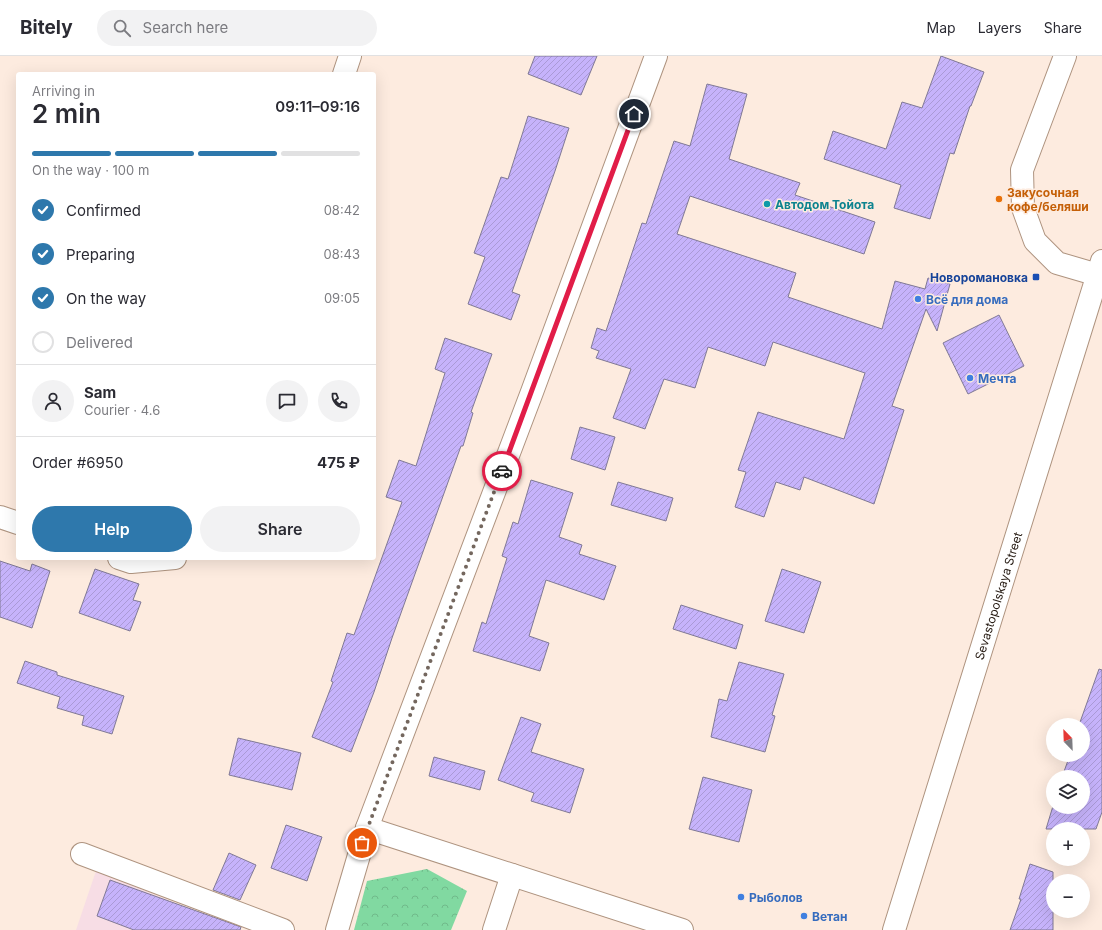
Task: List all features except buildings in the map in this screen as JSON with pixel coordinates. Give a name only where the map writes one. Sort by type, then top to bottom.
[{"type":"street","points":[[345,72],[350,56]]},
{"type":"street","points":[[337,930],[367,828],[656,56]]},
{"type":"street","points":[[1065,56],[1022,170],[1023,208],[1035,241],[1057,263],[1100,268]]},
{"type":"street","name":"Sevastopolskaya Street","points":[[894,930],[1100,268]]},
{"type":"street","points":[[0,517],[16,522]]},
{"type":"street","points":[[125,560],[131,562],[153,560]]},
{"type":"street","points":[[367,828],[682,930]]},
{"type":"street","points":[[82,854],[283,930]]},
{"type":"street","points":[[494,930],[512,875]]},
{"type":"shaded area","points":[[96,871],[242,930],[76,930]]},
{"type":"green space","points":[[427,869],[467,891],[451,930],[354,930],[367,881]]},
{"type":"way so far","points":[[362,843],[502,471]]},
{"type":"place","name":"Закусочная кофе/беляши","points":[[999,199]]},
{"type":"place","name":"Автодом Тойота","points":[[767,204]]},
{"type":"place","name":"Новоромановка","points":[[1036,277]]},
{"type":"place","name":"Всё для дома","points":[[918,299]]},
{"type":"place","name":"Мечта","points":[[970,378]]},
{"type":"place","name":"Рыболов","points":[[741,897]]},
{"type":"place","name":"Ветан","points":[[804,916]]},
{"type":"route","points":[[502,471],[634,114]]}]
